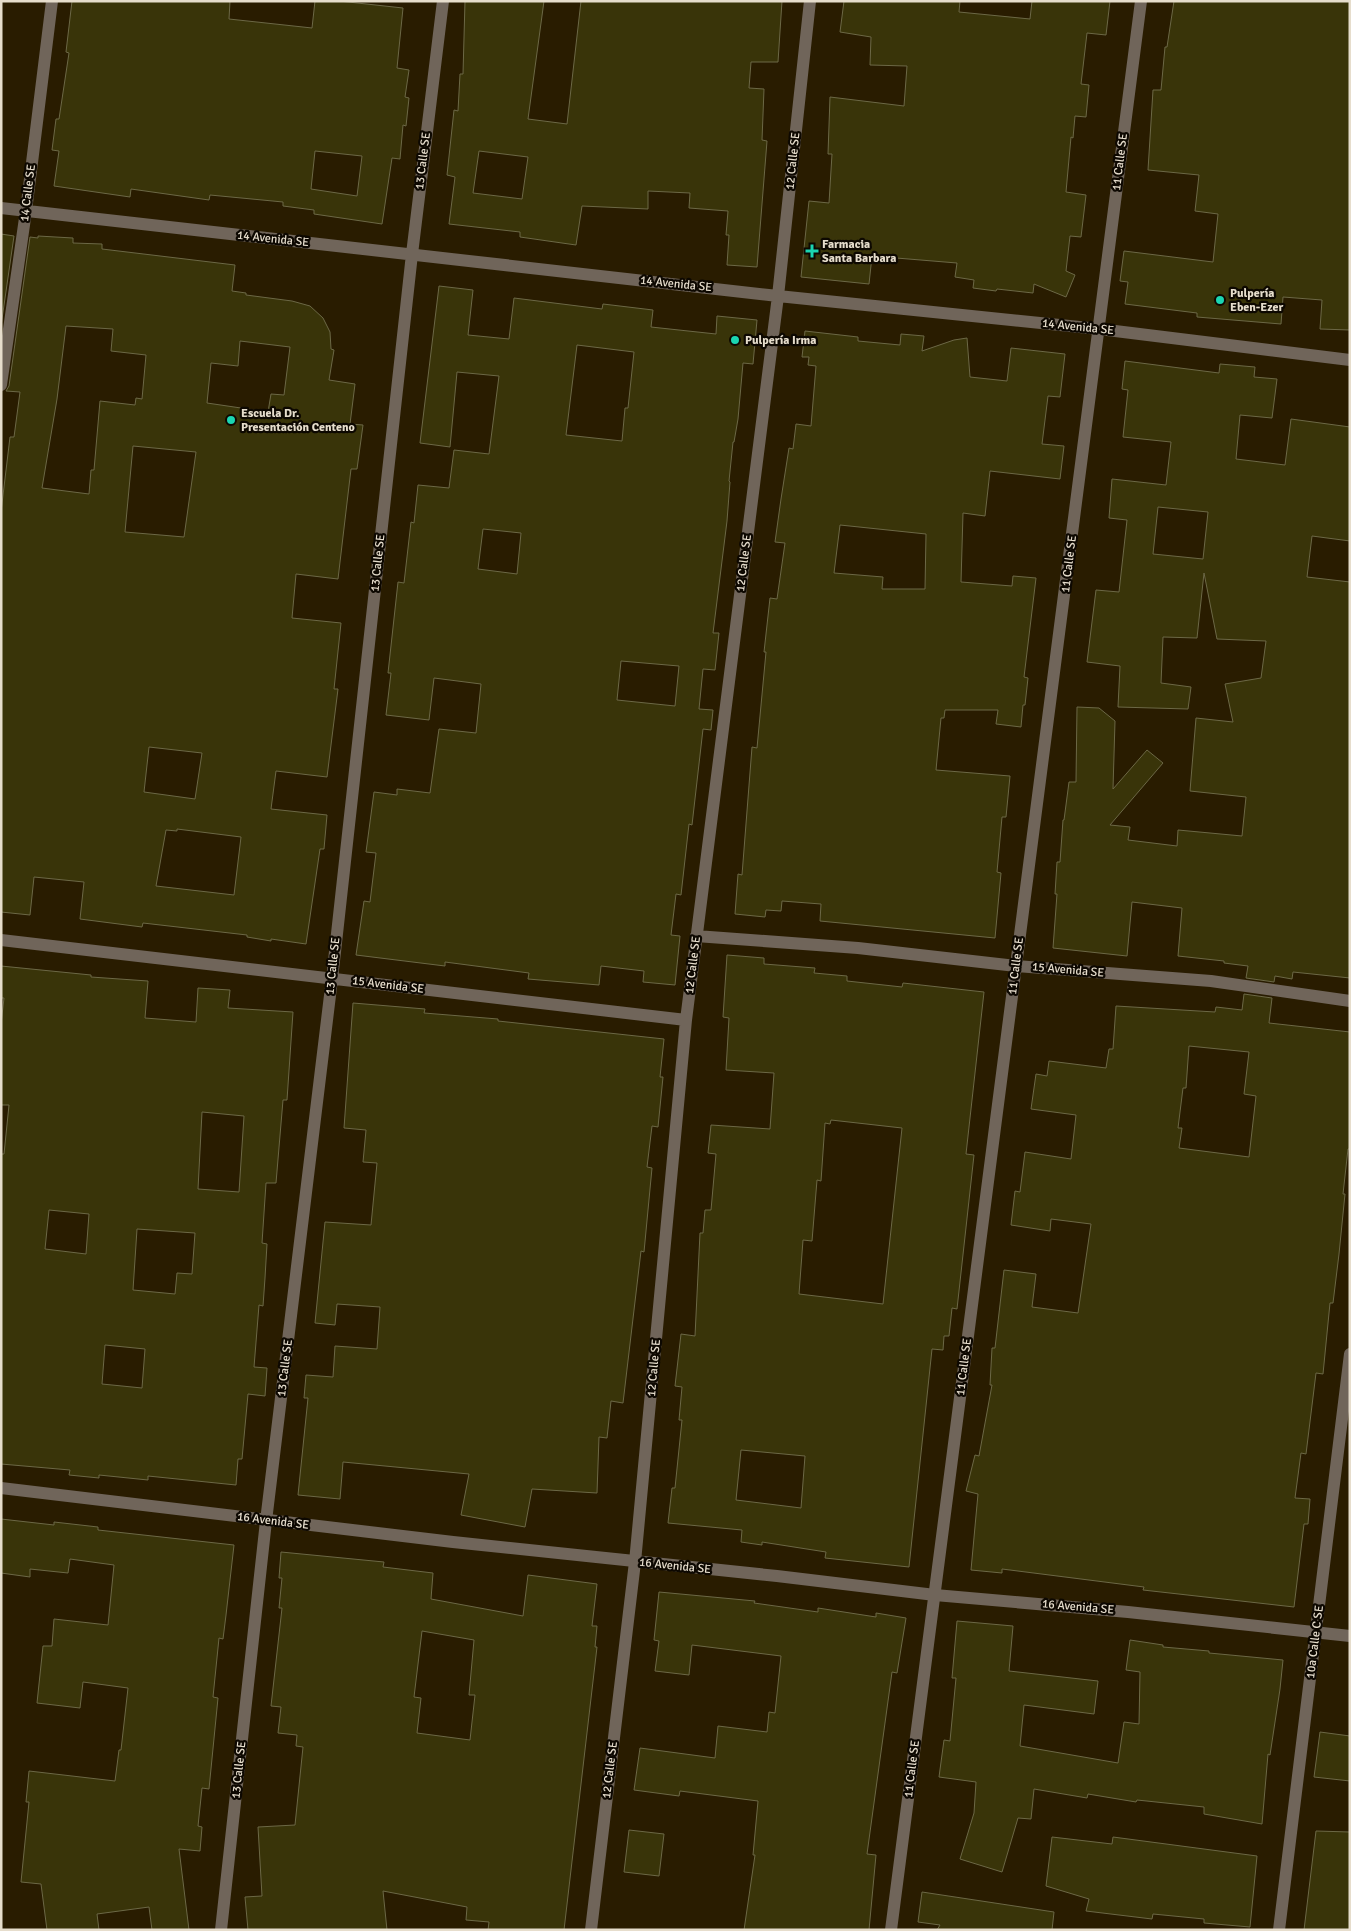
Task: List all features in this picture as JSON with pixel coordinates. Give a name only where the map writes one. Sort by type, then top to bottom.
[{"type":"street","name":"14 Calle SE","points":[[1,385],[26,210],[52,1]]},
{"type":"street","name":"13 Calle SE","points":[[221,1930],[266,1521],[332,979],[412,254],[442,1]]},
{"type":"street","name":"12 Calle SE","points":[[591,1930],[635,1562],[686,1020],[778,296],[810,1]]},
{"type":"street","name":"11 Calle SE","points":[[891,1930],[1141,1]]},
{"type":"street","name":"14 Avenida SE","points":[[1,208],[778,296],[1099,329],[1350,360]]},
{"type":"street","name":"15 Avenida SE","points":[[696,936],[858,948],[1016,966],[1211,982],[1350,1001]]},
{"type":"street","name":"15 Avenida SE","points":[[1,940],[686,1020]]},
{"type":"street","name":"10a Calle C SE","points":[[1279,1930],[1350,1354]]},
{"type":"street","name":"16 Avenida SE","points":[[1,1488],[266,1521],[777,1576],[934,1595],[1128,1612],[1350,1636]]},
{"type":"building","points":[[72,1],[230,1],[229,19],[312,28],[315,1],[339,1],[403,8],[397,68],[409,70],[405,97],[409,98],[406,126],[403,125],[400,159],[392,158],[382,224],[314,214],[314,210],[283,206],[283,202],[210,195],[209,200],[131,189],[130,197],[54,186],[59,151],[52,150],[56,119],[59,119],[69,53],[66,52]],"holes":[[[315,151],[362,156],[357,196],[311,189]]]},
{"type":"building","points":[[465,1],[544,1],[528,119],[567,124],[581,1],[782,1],[778,62],[751,62],[749,88],[764,89],[762,140],[767,141],[757,267],[727,265],[729,235],[726,235],[728,211],[689,208],[690,193],[648,191],[648,209],[582,206],[576,245],[520,237],[520,232],[449,224],[455,177],[447,175],[454,110],[458,111],[460,74],[463,74]],"holes":[[[479,151],[528,157],[522,199],[473,193]]]},
{"type":"building","points":[[844,1],[960,1],[959,12],[1030,19],[1032,1],[1110,1],[1106,35],[1087,33],[1081,84],[1089,85],[1086,117],[1075,116],[1073,138],[1071,137],[1066,192],[1086,195],[1081,237],[1070,236],[1066,271],[1075,275],[1066,297],[1034,284],[1033,293],[973,288],[974,280],[955,277],[957,263],[872,256],[869,284],[801,277],[809,201],[829,203],[832,154],[828,154],[830,97],[904,106],[907,66],[870,65],[871,37],[840,32]]},
{"type":"building","points":[[1174,1],[1350,1],[1350,330],[1320,329],[1322,300],[1283,297],[1281,324],[1197,317],[1197,313],[1125,304],[1128,282],[1120,281],[1124,251],[1213,262],[1218,214],[1195,211],[1199,175],[1148,170],[1153,90],[1161,90],[1165,47],[1167,47]]},
{"type":"building","points":[[1,234],[14,236],[1,326]]},
{"type":"building","points":[[38,236],[73,238],[73,243],[102,244],[102,249],[235,265],[232,291],[246,293],[246,295],[292,301],[310,306],[323,318],[330,332],[331,349],[334,350],[329,380],[355,384],[350,424],[363,425],[357,469],[351,469],[338,579],[296,574],[292,618],[341,623],[334,689],[338,689],[327,777],[276,771],[271,809],[327,815],[324,849],[320,849],[306,944],[143,923],[142,927],[80,919],[84,882],[34,877],[30,915],[1,912],[1,512],[10,437],[14,437],[20,392],[6,391],[9,386],[30,237],[38,238]],"holes":[[[66,326],[113,329],[111,351],[146,355],[142,399],[136,398],[135,405],[100,401],[94,470],[91,470],[89,494],[42,488],[57,399]],[[240,341],[290,347],[284,395],[271,394],[268,412],[207,403],[211,363],[238,366]],[[133,446],[196,452],[184,537],[125,532]],[[149,747],[202,753],[195,799],[144,792]],[[177,829],[241,837],[234,895],[156,886],[166,830],[177,831]]]},
{"type":"building","points":[[439,286],[473,290],[468,335],[509,339],[514,298],[602,309],[603,304],[653,310],[651,327],[716,334],[717,316],[757,320],[753,364],[743,363],[738,419],[733,442],[727,521],[713,633],[719,633],[715,670],[703,669],[699,709],[713,710],[711,730],[703,729],[692,825],[689,824],[681,895],[676,894],[671,935],[680,936],[675,985],[643,982],[644,971],[601,966],[599,985],[528,979],[529,973],[445,962],[445,966],[356,955],[364,901],[370,902],[376,853],[366,852],[374,792],[397,795],[397,789],[430,793],[439,729],[476,733],[481,684],[434,678],[429,720],[386,715],[391,673],[388,673],[398,582],[404,583],[411,522],[414,523],[418,485],[449,488],[454,450],[489,454],[499,376],[457,372],[450,447],[420,443]],"holes":[[[577,345],[634,352],[628,408],[625,408],[622,441],[566,435]],[[483,529],[521,533],[517,574],[478,569]],[[621,661],[679,666],[675,706],[617,700]]]},
{"type":"building","points":[[805,331],[858,337],[858,341],[900,345],[901,334],[924,336],[922,351],[954,340],[967,338],[970,377],[1007,381],[1011,348],[1065,354],[1060,397],[1048,396],[1042,444],[1064,446],[1060,479],[990,471],[985,516],[963,513],[961,582],[1012,586],[1013,576],[1036,578],[1024,677],[1028,678],[1021,727],[996,724],[998,710],[945,710],[944,718],[941,718],[936,770],[1010,776],[1006,817],[1002,817],[997,872],[1001,873],[995,938],[820,921],[821,904],[782,901],[781,911],[766,910],[765,917],[735,914],[738,874],[742,875],[752,747],[757,748],[770,598],[777,599],[785,543],[775,542],[781,499],[789,448],[793,449],[796,424],[811,426],[816,366],[808,365],[809,357],[802,357]],"holes":[[[840,525],[926,534],[925,589],[882,589],[883,577],[834,573]]]},
{"type":"building","points":[[1125,361],[1219,373],[1220,364],[1255,367],[1254,377],[1277,379],[1272,418],[1240,415],[1236,459],[1285,465],[1291,419],[1350,427],[1350,541],[1312,536],[1307,577],[1350,582],[1350,978],[1293,972],[1292,979],[1275,976],[1274,982],[1246,978],[1248,966],[1224,963],[1224,961],[1178,956],[1182,908],[1132,902],[1127,956],[1053,948],[1057,862],[1060,862],[1063,820],[1069,782],[1076,782],[1077,707],[1099,708],[1115,721],[1113,789],[1147,750],[1163,763],[1110,825],[1130,827],[1128,840],[1177,846],[1178,830],[1242,836],[1246,797],[1190,791],[1196,718],[1233,722],[1225,684],[1261,678],[1266,641],[1217,639],[1204,573],[1197,638],[1163,637],[1161,683],[1191,687],[1188,709],[1118,707],[1120,666],[1087,662],[1096,590],[1119,592],[1127,520],[1109,518],[1112,479],[1166,485],[1171,442],[1123,437],[1128,390],[1122,389]],"holes":[[[1158,507],[1208,512],[1203,559],[1153,554]]]},
{"type":"building","points":[[727,955],[764,958],[764,964],[815,968],[814,973],[847,976],[847,981],[902,987],[903,983],[984,992],[966,1154],[974,1155],[957,1309],[952,1308],[949,1336],[944,1336],[943,1350],[932,1349],[909,1567],[825,1558],[826,1552],[762,1542],[762,1545],[741,1542],[742,1530],[668,1523],[672,1488],[675,1488],[682,1420],[679,1420],[682,1387],[675,1386],[681,1334],[695,1336],[700,1233],[703,1233],[705,1210],[711,1210],[716,1154],[708,1153],[711,1125],[770,1129],[774,1073],[726,1070],[729,1018],[723,1017]],"holes":[[[831,1120],[902,1128],[883,1304],[799,1294],[803,1240],[812,1241],[817,1180],[821,1181],[825,1123],[830,1124]],[[741,1450],[805,1456],[801,1508],[736,1500]]]},
{"type":"building","points":[[1,966],[91,975],[91,977],[148,981],[145,1018],[196,1022],[198,988],[230,990],[228,1008],[293,1012],[287,1100],[283,1100],[276,1183],[266,1183],[262,1243],[267,1244],[265,1278],[263,1306],[259,1305],[254,1367],[267,1368],[265,1396],[248,1394],[242,1459],[238,1459],[236,1485],[148,1476],[148,1480],[99,1475],[99,1478],[69,1475],[70,1470],[1,1464],[1,1154],[4,1154],[9,1105],[1,1105],[1,1024],[4,998],[1,998]],"holes":[[[202,1112],[244,1116],[239,1192],[198,1189]],[[49,1210],[89,1214],[86,1254],[45,1249]],[[137,1229],[195,1233],[192,1274],[177,1273],[175,1294],[133,1290]],[[105,1345],[145,1349],[142,1388],[102,1384]]]},
{"type":"building","points":[[1244,994],[1272,998],[1269,1023],[1350,1032],[1350,1149],[1348,1149],[1339,1254],[1333,1303],[1330,1303],[1323,1374],[1316,1373],[1306,1454],[1301,1453],[1295,1498],[1310,1499],[1308,1524],[1304,1524],[1294,1607],[1143,1590],[1144,1587],[1002,1569],[1002,1573],[971,1570],[978,1494],[966,1491],[975,1455],[979,1456],[992,1385],[990,1385],[992,1348],[995,1348],[1004,1270],[1036,1274],[1032,1307],[1078,1313],[1091,1224],[1051,1219],[1050,1231],[1011,1225],[1015,1191],[1020,1192],[1025,1152],[1071,1159],[1076,1115],[1031,1109],[1036,1074],[1047,1076],[1049,1061],[1106,1068],[1109,1049],[1113,1049],[1116,1006],[1215,1012],[1216,1007],[1242,1010]],"holes":[[[1189,1046],[1249,1052],[1244,1094],[1256,1096],[1249,1157],[1179,1148],[1182,1128],[1178,1128],[1183,1088],[1186,1088]]]},
{"type":"building","points":[[353,1003],[425,1009],[424,1013],[498,1019],[498,1021],[664,1039],[660,1077],[663,1077],[658,1127],[652,1126],[647,1167],[652,1168],[644,1252],[641,1251],[623,1403],[611,1401],[607,1438],[599,1437],[597,1493],[532,1489],[525,1527],[461,1515],[469,1474],[343,1462],[340,1499],[298,1495],[308,1398],[304,1398],[306,1375],[333,1377],[335,1346],[377,1349],[380,1307],[337,1304],[335,1325],[315,1323],[325,1222],[371,1225],[377,1163],[363,1162],[366,1130],[344,1128]]},
{"type":"building","points":[[1,1519],[54,1525],[54,1522],[98,1527],[98,1530],[234,1545],[223,1639],[219,1638],[213,1697],[218,1698],[209,1789],[202,1788],[198,1826],[202,1827],[200,1851],[179,1849],[189,1930],[152,1930],[149,1907],[97,1914],[99,1930],[47,1930],[41,1884],[21,1882],[29,1802],[26,1802],[29,1771],[115,1781],[119,1750],[121,1750],[128,1688],[83,1682],[80,1708],[37,1703],[43,1646],[52,1646],[54,1619],[108,1625],[114,1565],[70,1559],[68,1573],[30,1569],[30,1577],[1,1573]]},
{"type":"building","points":[[281,1552],[384,1562],[383,1567],[433,1573],[431,1599],[523,1616],[528,1575],[597,1584],[592,1626],[597,1626],[595,1647],[597,1647],[564,1930],[488,1930],[489,1922],[466,1920],[467,1907],[383,1891],[387,1930],[248,1930],[245,1897],[262,1896],[258,1827],[295,1825],[303,1747],[296,1746],[297,1735],[278,1733],[281,1707],[271,1706],[282,1608],[279,1608],[282,1578],[279,1578]],"holes":[[[422,1631],[474,1640],[469,1695],[475,1695],[470,1740],[417,1733],[421,1698],[414,1697]]]},
{"type":"building","points":[[659,1592],[755,1601],[754,1603],[818,1612],[818,1608],[876,1617],[876,1613],[906,1618],[897,1673],[892,1672],[867,1854],[876,1855],[869,1930],[744,1930],[755,1855],[753,1855],[758,1801],[680,1791],[679,1796],[634,1790],[640,1748],[715,1758],[718,1726],[767,1732],[769,1712],[775,1713],[781,1656],[692,1645],[689,1675],[655,1671],[659,1641],[654,1640]]},
{"type":"building","points":[[957,1621],[1013,1626],[1009,1671],[1098,1681],[1094,1714],[1024,1705],[1020,1746],[1118,1763],[1124,1722],[1139,1724],[1140,1672],[1126,1670],[1130,1640],[1163,1645],[1163,1647],[1283,1660],[1270,1755],[1268,1754],[1262,1824],[1204,1814],[1204,1807],[1137,1800],[1136,1802],[1088,1794],[1087,1798],[1034,1789],[1031,1819],[1018,1818],[1002,1872],[960,1859],[974,1813],[976,1782],[939,1777],[944,1740],[950,1741],[956,1678],[952,1678]]},
{"type":"building","points":[[1320,1732],[1350,1736],[1350,1781],[1314,1777]]},
{"type":"building","points":[[629,1830],[664,1834],[659,1876],[624,1872]]},
{"type":"building","points":[[1316,1831],[1350,1832],[1350,1930],[1304,1930]]},
{"type":"building","points":[[1052,1837],[1112,1844],[1113,1837],[1257,1856],[1250,1927],[1204,1923],[1204,1919],[1153,1914],[1152,1919],[1086,1911],[1089,1899],[1046,1886]]},
{"type":"building","points":[[922,1892],[1054,1912],[1052,1930],[937,1930],[940,1925],[918,1922]]},
{"type":"place","name":"Farmacia Santa Barbara","points":[[812,251]]},
{"type":"place","name":"Pulpería Eben-Ezer","points":[[1220,300]]},
{"type":"place","name":"Pulpería Irma","points":[[735,340]]},
{"type":"place","name":"Escuela Dr. Presentación Centeno","points":[[231,420]]}]
